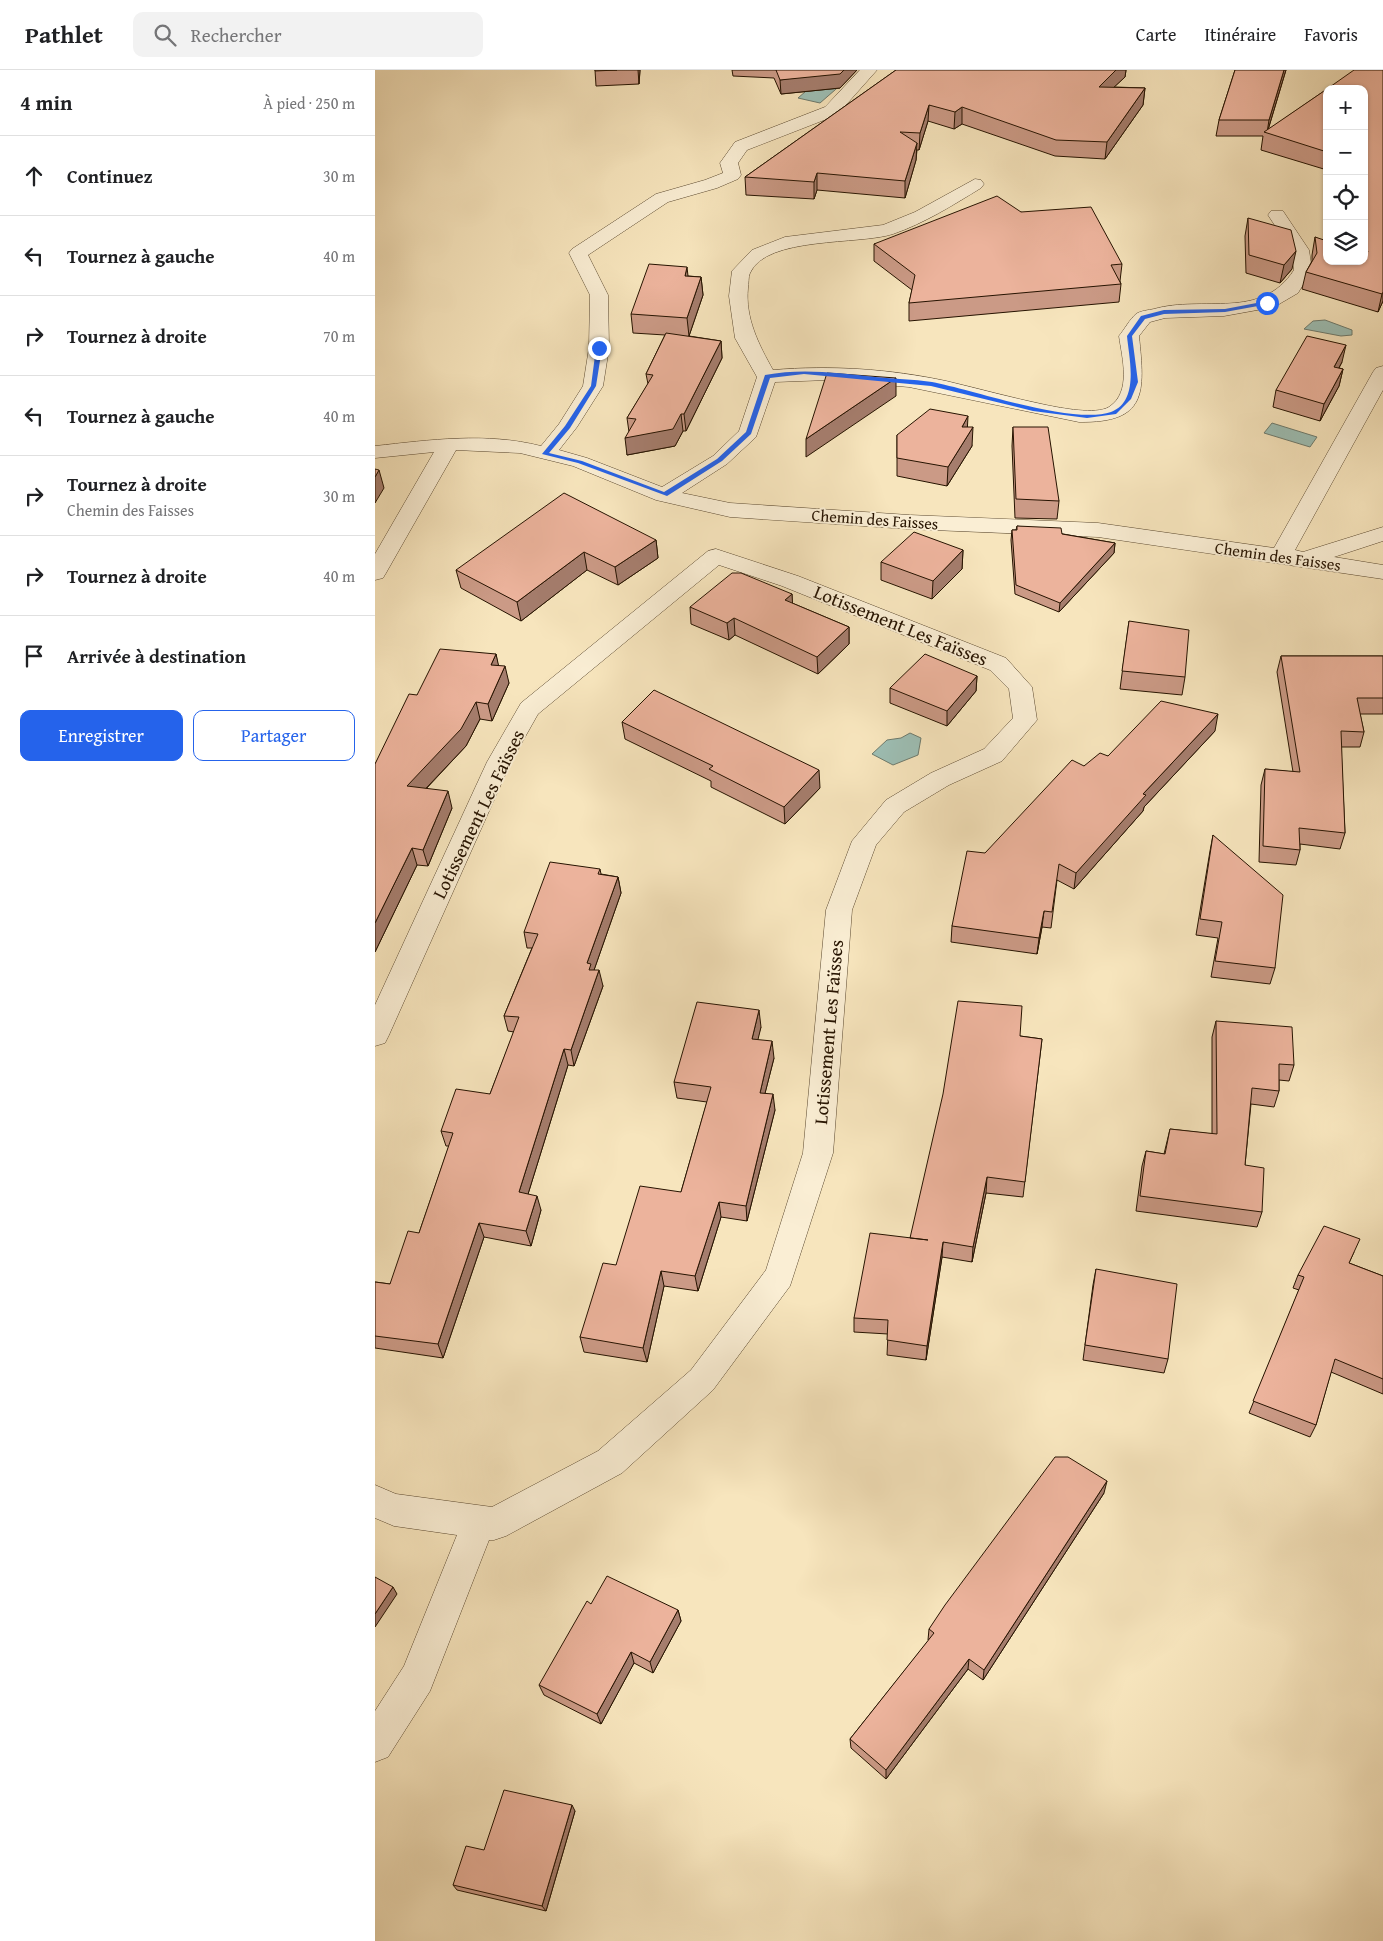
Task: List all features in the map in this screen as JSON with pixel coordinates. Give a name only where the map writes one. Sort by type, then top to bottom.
[{"type":"street","points":[[545,454],[567,427],[593,386],[599,348],[599,295],[578,253],[662,198],[711,184],[732,175],[729,163],[741,146],[831,111],[869,70]]},
{"type":"street","points":[[664,495],[720,460],[749,432],[767,376],[745,338],[738,296],[741,271],[758,254],[785,242],[887,230],[921,216],[975,184]]},
{"type":"street","points":[[767,376],[804,372],[922,383],[1033,409],[1087,416],[1114,413],[1128,399],[1135,382],[1129,336],[1143,318],[1164,312],[1225,310],[1267,303],[1291,289],[1303,270],[1300,250],[1277,215]]},
{"type":"street","points":[[1281,555],[1383,372]]},
{"type":"street","points":[[375,573],[449,444]]},
{"type":"street","name":"Chemin des Faisses","points":[[375,452],[449,444],[520,447],[580,462],[664,495],[730,510],[909,522],[1098,530],[1306,558],[1383,572]]},
{"type":"street","points":[[1306,558],[1383,534]]},
{"type":"street","name":"Lotissement Les Faïsses","points":[[375,1036],[499,762],[529,710],[717,556],[790,581],[998,664],[1020,686],[1025,720],[993,754],[940,779],[895,806],[865,841],[839,910],[828,1018],[818,1153],[779,1276],[702,1380],[610,1462],[494,1524],[394,1510],[375,1501]]},
{"type":"street","points":[[375,1744],[417,1678],[479,1522]]},
{"type":"water","points":[[821,78],[843,83],[820,103],[798,98]]},
{"type":"water","points":[[1325,320],[1352,330],[1352,335],[1341,336],[1304,329],[1313,321]]},
{"type":"water","points":[[1272,423],[1317,437],[1310,447],[1264,433]]},
{"type":"water","points":[[910,733],[921,738],[918,755],[893,765],[872,754],[887,740],[901,738]]},
{"type":"building","points":[[776,70],[844,70],[840,74],[780,80]]},
{"type":"building","points":[[896,70],[1116,70],[1099,87],[1145,88],[1107,142],[1056,140],[962,107],[955,112],[929,105],[920,133],[900,132],[917,143],[905,181],[817,173],[814,182],[745,177]]},
{"type":"building","points":[[1235,70],[1284,70],[1269,120],[1219,120]]},
{"type":"building","points":[[1354,70],[1383,70],[1382,294],[1306,272],[1317,253],[1315,237],[1323,240],[1323,265],[1368,265],[1368,85],[1333,85]]},
{"type":"building","points":[[1323,92],[1323,151],[1264,132]]},
{"type":"building","points":[[997,196],[1021,212],[1091,207],[1122,264],[1111,265],[1121,284],[909,303],[915,275],[874,244]]},
{"type":"building","points":[[1248,218],[1291,230],[1296,251],[1284,265],[1249,255]]},
{"type":"building","points":[[649,264],[687,267],[685,276],[701,277],[687,318],[631,314]]},
{"type":"building","points":[[666,333],[721,341],[684,414],[681,414],[673,429],[625,438],[636,419],[627,418],[653,375],[646,374]]},
{"type":"building","points":[[1307,336],[1346,345],[1334,367],[1343,369],[1324,404],[1276,390]]},
{"type":"building","points":[[827,373],[896,378],[806,439]]},
{"type":"building","points":[[930,409],[968,416],[962,427],[973,427],[948,467],[897,458],[897,435]]},
{"type":"building","points":[[1013,427],[1048,427],[1059,501],[1016,499]]},
{"type":"building","points":[[375,469],[379,470],[375,477]]},
{"type":"building","points":[[564,493],[656,540],[615,567],[584,552],[517,602],[456,570]]},
{"type":"building","points":[[1017,526],[1061,528],[1062,534],[1115,543],[1060,603],[1016,585],[1012,530],[1017,530]]},
{"type":"building","points":[[914,532],[963,550],[933,581],[881,562]]},
{"type":"building","points":[[732,573],[741,573],[792,594],[785,600],[849,627],[817,657],[734,618],[727,623],[690,607]]},
{"type":"building","points":[[1129,621],[1189,630],[1185,677],[1122,671]]},
{"type":"building","points":[[440,649],[496,654],[491,665],[505,666],[488,704],[476,702],[461,729],[407,786],[448,791],[423,850],[412,848],[375,923],[375,764],[409,694],[417,695]]},
{"type":"building","points":[[925,654],[977,676],[947,711],[890,688]]},
{"type":"building","points":[[1281,656],[1383,656],[1383,698],[1357,698],[1364,732],[1341,731],[1345,833],[1299,828],[1300,850],[1263,846],[1265,769],[1300,772]]},
{"type":"building","points":[[654,690],[819,770],[784,807],[709,769],[713,766],[622,722]]},
{"type":"building","points":[[1161,701],[1218,714],[1143,794],[1146,795],[1076,873],[1059,864],[1052,912],[1044,911],[1039,938],[952,926],[967,851],[985,853],[1072,760],[1084,766],[1100,753],[1108,756]]},
{"type":"building","points":[[1213,835],[1283,895],[1275,968],[1215,961],[1222,922],[1200,919]]},
{"type":"building","points":[[550,862],[600,869],[598,874],[618,877],[587,963],[591,964],[589,970],[599,970],[571,1050],[564,1049],[519,1192],[537,1196],[526,1231],[479,1223],[438,1344],[375,1336],[375,1282],[390,1284],[408,1231],[419,1233],[453,1133],[441,1131],[456,1089],[490,1094],[519,1017],[504,1016],[538,934],[524,932]]},
{"type":"building","points":[[958,1001],[1022,1006],[1020,1036],[1042,1039],[1025,1182],[987,1177],[973,1247],[943,1242],[927,1346],[887,1340],[888,1320],[854,1318],[870,1233],[910,1238],[943,1094]]},
{"type":"building","points":[[697,1002],[759,1010],[752,1039],[772,1041],[760,1093],[773,1094],[746,1206],[719,1202],[695,1276],[661,1271],[643,1348],[580,1337],[603,1263],[616,1265],[640,1186],[681,1192],[711,1087],[674,1082]]},
{"type":"building","points":[[1216,1021],[1292,1027],[1294,1065],[1279,1064],[1279,1091],[1252,1088],[1245,1165],[1264,1168],[1262,1212],[1140,1196],[1146,1151],[1165,1154],[1170,1129],[1217,1134]]},
{"type":"building","points":[[1324,1226],[1360,1239],[1349,1263],[1383,1276],[1383,1379],[1335,1359],[1316,1425],[1253,1401],[1304,1277],[1298,1275]]},
{"type":"building","points":[[1096,1269],[1177,1284],[1168,1359],[1085,1345]]},
{"type":"building","points":[[1055,1457],[1068,1457],[1107,1481],[984,1670],[969,1659],[886,1770],[850,1739],[934,1633],[929,1629],[945,1605]]},
{"type":"building","points":[[607,1576],[678,1610],[650,1662],[631,1652],[597,1714],[539,1685],[587,1601],[591,1604]]},
{"type":"building","points":[[375,1577],[393,1587],[375,1614]]},
{"type":"building","points":[[504,1790],[572,1805],[542,1906],[453,1885],[466,1846],[484,1850]]},
{"type":"route","points":[[599,348],[593,386],[567,427],[545,454],[580,462],[664,495],[720,460],[749,432],[767,376],[804,372],[867,377],[931,384],[1033,409],[1087,416],[1114,413],[1128,399],[1135,382],[1129,336],[1143,318],[1164,312],[1225,310],[1267,303]]}]
